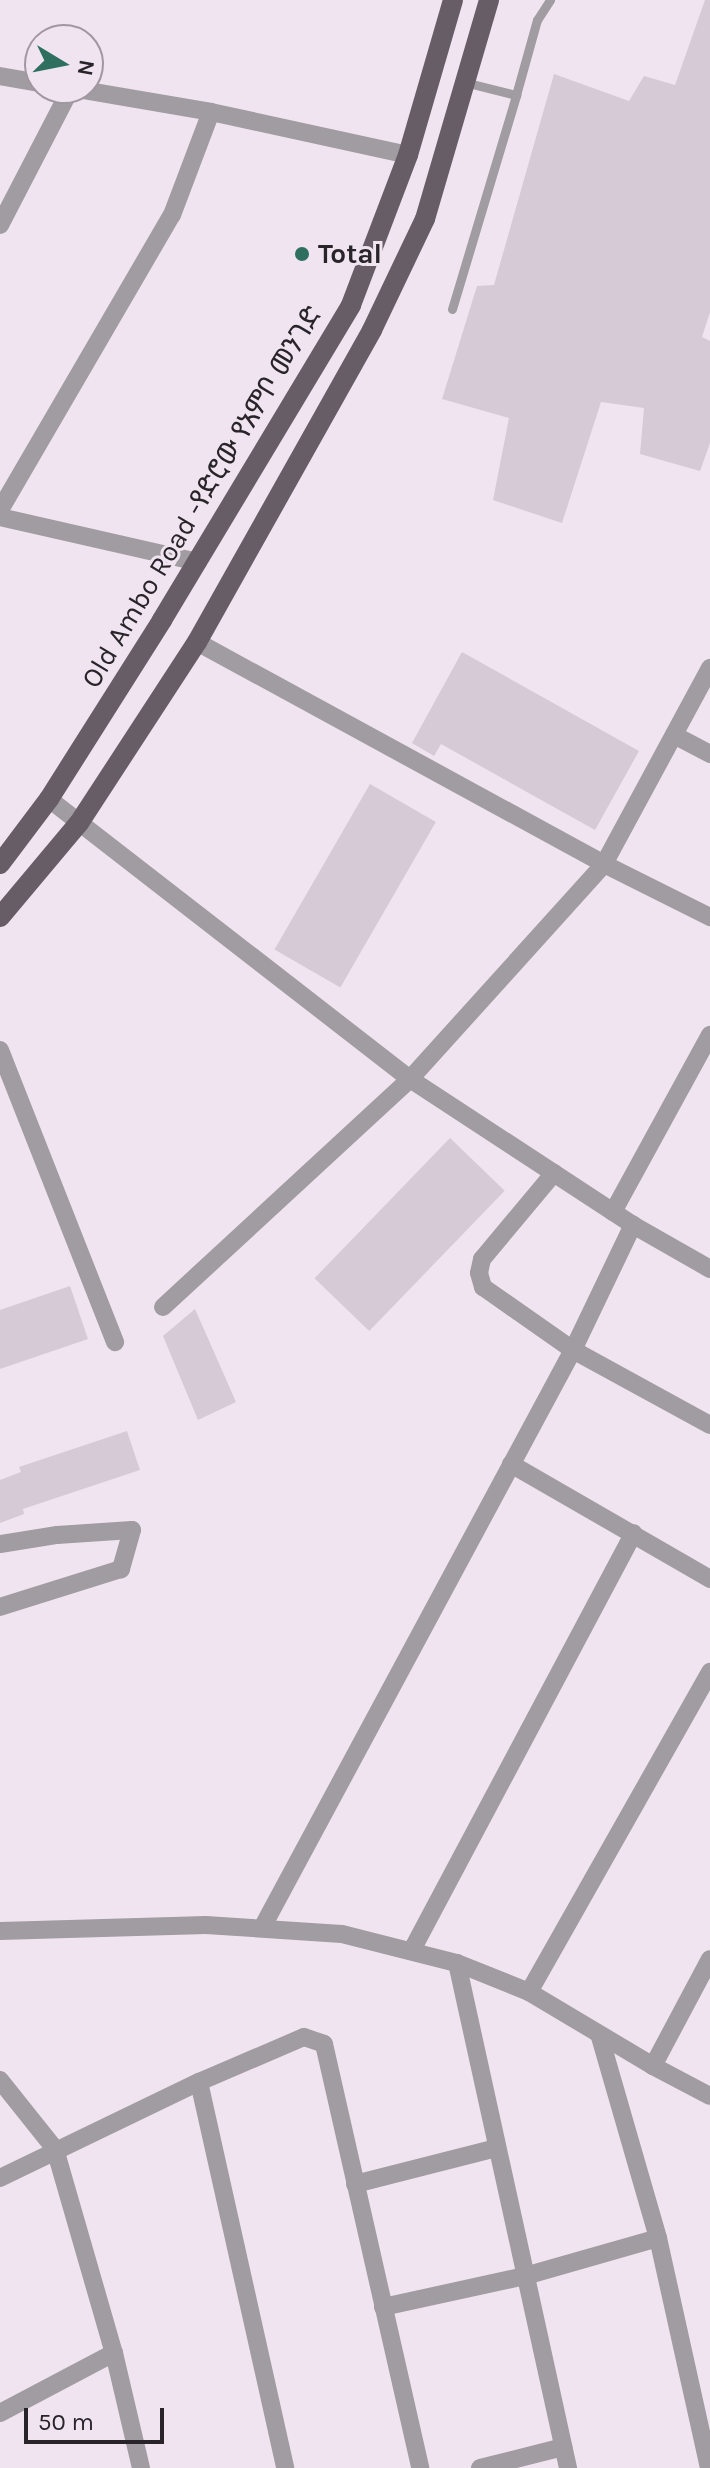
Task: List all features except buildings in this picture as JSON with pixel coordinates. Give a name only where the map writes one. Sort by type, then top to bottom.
[{"type":"main road","name":"Old Ambo Road -የድሮው የአምቦ መንገድ","points":[[0,864],[49,799],[198,562],[351,305],[408,155],[453,0]]},
{"type":"main road","points":[[0,917],[79,823],[197,642],[372,330],[425,219],[489,0]]},
{"type":"street","points":[[0,76],[24,80]]},
{"type":"street","points":[[104,94],[211,112],[408,155]]},
{"type":"street","points":[[0,225],[62,104]]},
{"type":"street","points":[[0,510],[172,215],[211,112]]},
{"type":"street","points":[[0,517],[198,562]]},
{"type":"street","points":[[197,642],[604,864],[710,917]]},
{"type":"street","points":[[163,1307],[410,1079],[604,864],[710,668]]},
{"type":"street","points":[[674,735],[710,754]]},
{"type":"street","points":[[49,799],[410,1079],[633,1225],[710,1269]]},
{"type":"street","points":[[613,1212],[710,1035]]},
{"type":"street","points":[[0,1050],[115,1342]]},
{"type":"street","points":[[554,1173],[482,1259],[479,1273],[483,1287],[573,1350],[710,1425]]},
{"type":"street","points":[[262,1928],[573,1350],[633,1225]]},
{"type":"street","points":[[511,1464],[710,1579]]},
{"type":"street","points":[[0,1544],[57,1535],[132,1530],[121,1569],[0,1607]]},
{"type":"street","points":[[412,1950],[634,1533]]},
{"type":"street","points":[[529,1992],[710,1672]]},
{"type":"street","points":[[0,1931],[206,1925],[342,1934],[412,1950],[457,1963],[529,1992],[600,2037],[710,2096]]},
{"type":"street","points":[[653,2066],[710,1959]]},
{"type":"street","points":[[457,1963],[568,2468]]},
{"type":"street","points":[[0,2178],[199,2082],[304,2037],[315,2038],[324,2044],[420,2468]]},
{"type":"street","points":[[600,2037],[658,2238],[709,2468]]},
{"type":"street","points":[[0,2080],[55,2149],[114,2353],[141,2468]]},
{"type":"street","points":[[199,2082],[285,2468]]},
{"type":"street","points":[[355,2184],[496,2148]]},
{"type":"street","points":[[383,2307],[525,2276],[658,2238]]},
{"type":"street","points":[[0,2413],[114,2353]]},
{"type":"street","points":[[480,2468],[563,2447]]},
{"type":"lane","points":[[452,309],[537,20],[550,0]]},
{"type":"lane","points":[[464,82],[516,95]]},
{"type":"place","name":"Total","points":[[302,254]]}]
